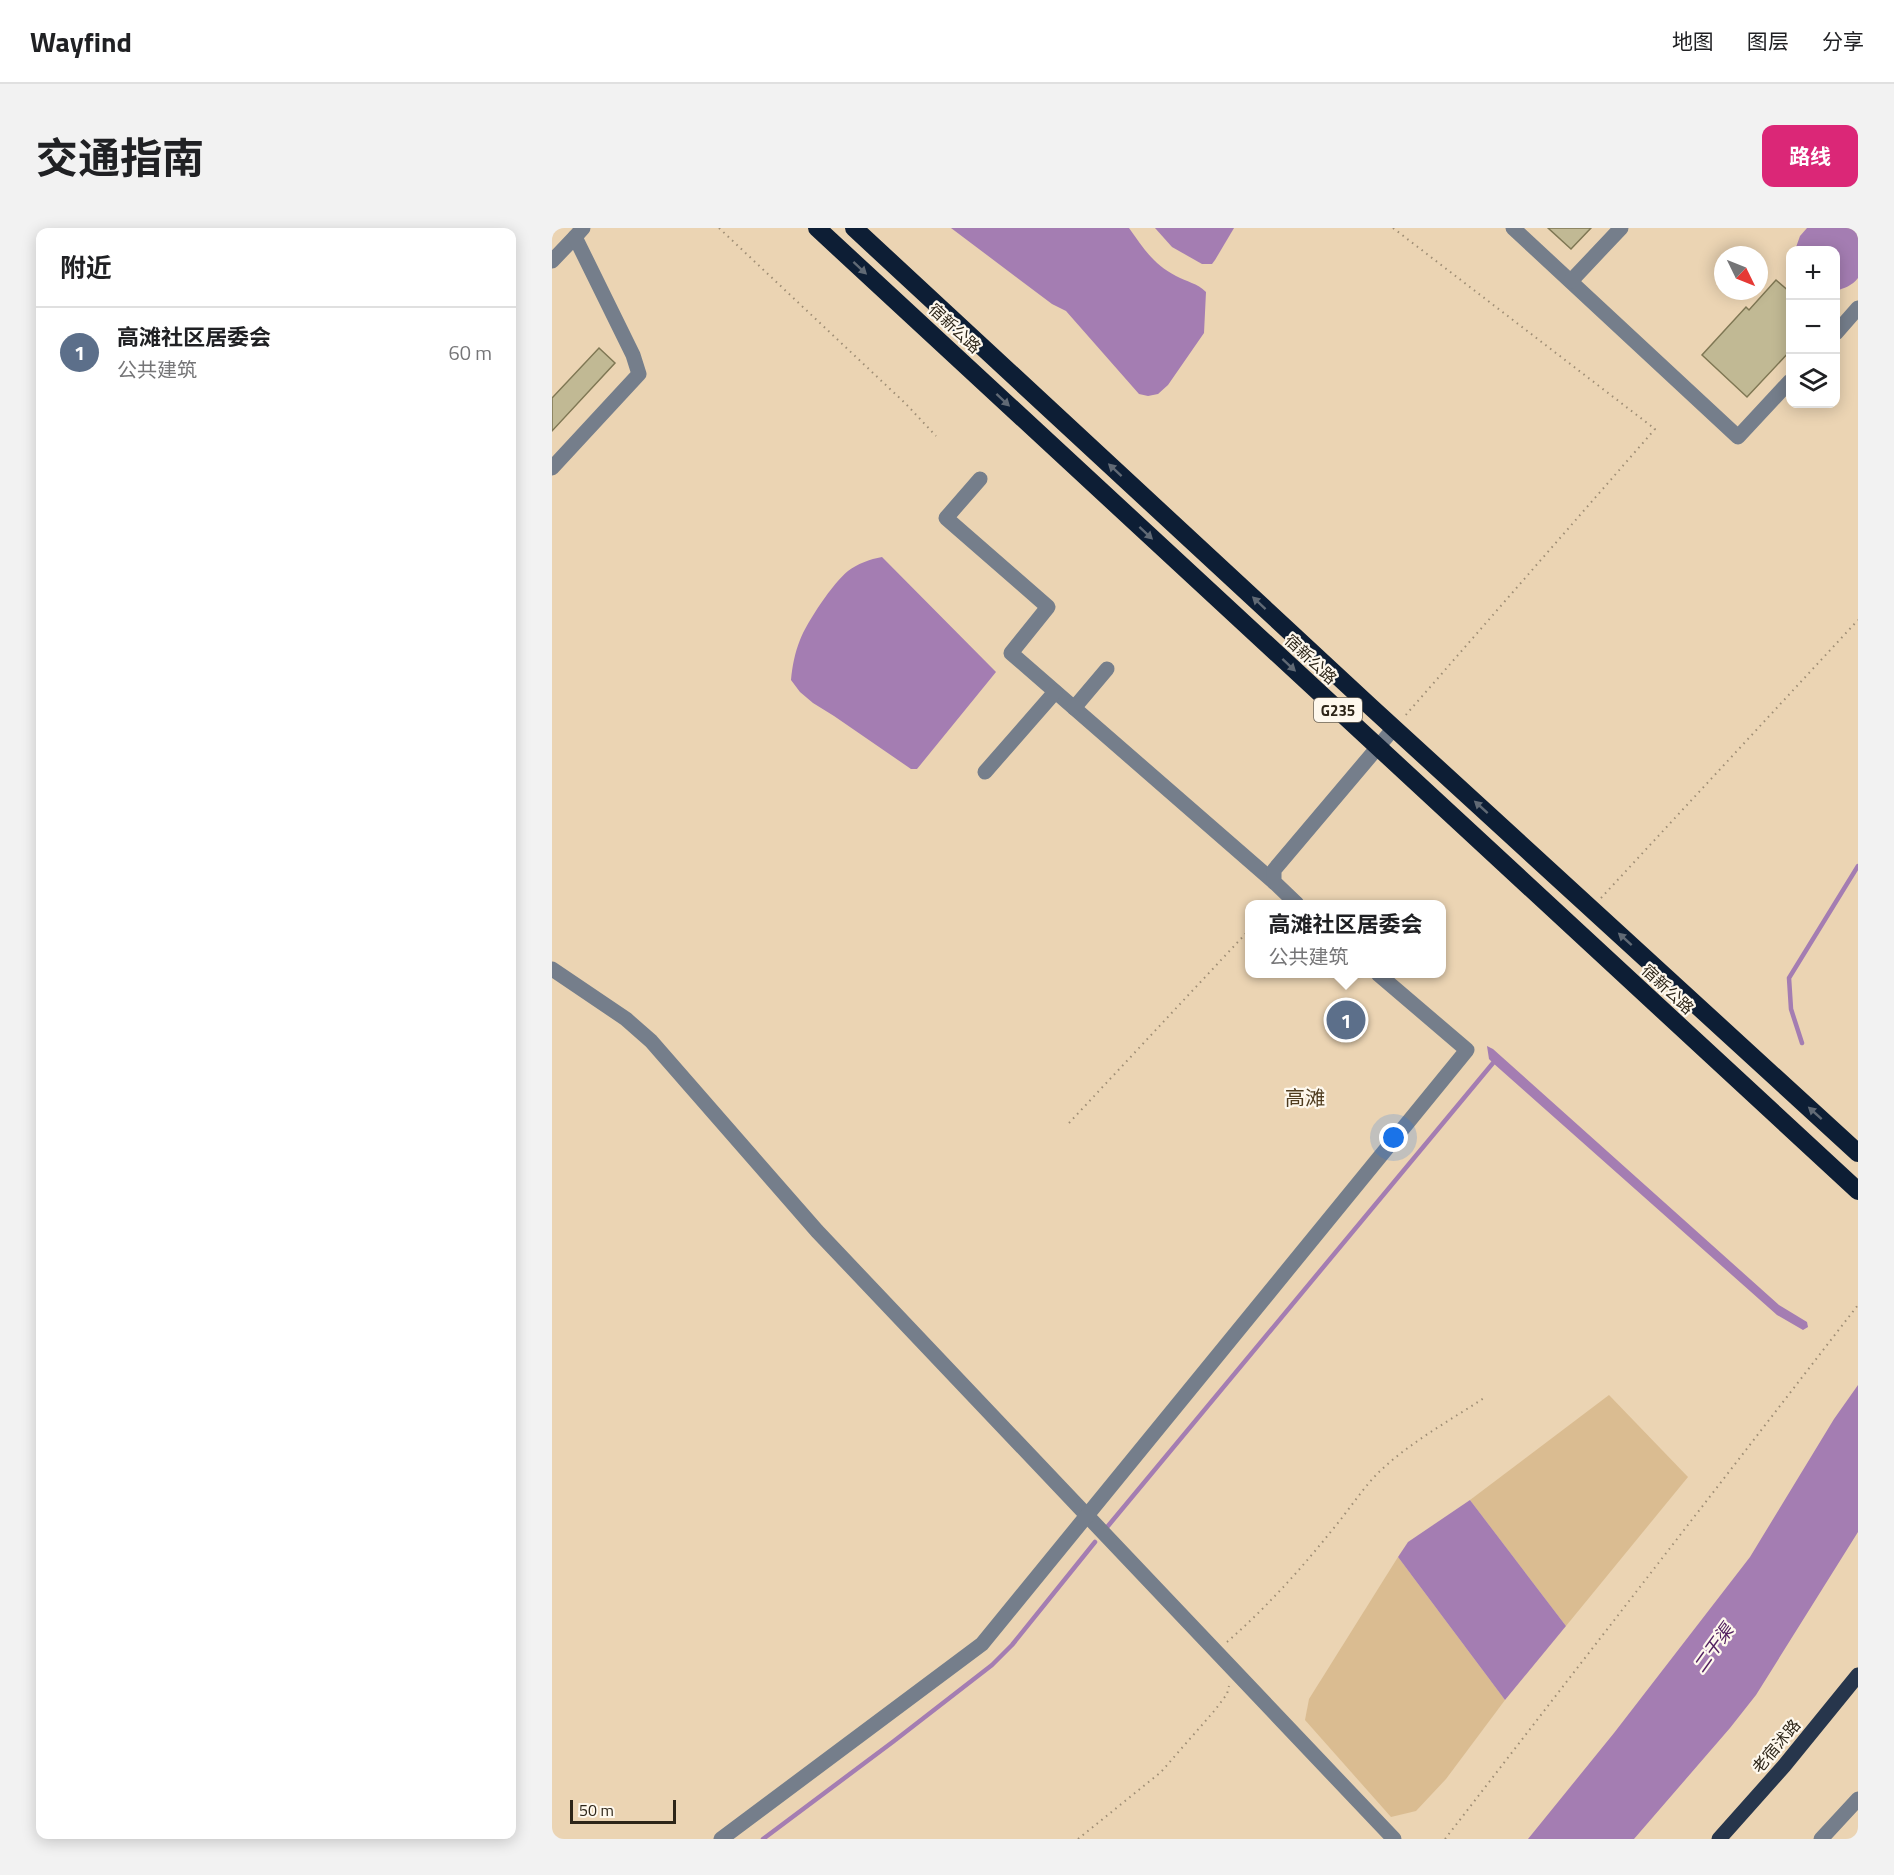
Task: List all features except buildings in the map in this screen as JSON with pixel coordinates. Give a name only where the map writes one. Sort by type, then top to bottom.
[{"type":"highway","name":"宿新公路","points":[[817,228],[1858,1191]]},
{"type":"highway","name":"宿新公路","points":[[854,228],[1394,728],[1858,1153]]},
{"type":"main road","name":"老宿沭路","points":[[1719,1839],[1784,1766],[1858,1675]]},
{"type":"street","points":[[1513,228],[1738,436],[1786,386]]},
{"type":"street","points":[[1570,281],[1621,228]]},
{"type":"street","points":[[552,261],[579,232],[633,355],[639,374],[552,468]]},
{"type":"street","points":[[1840,328],[1858,308]]},
{"type":"street","points":[[981,479],[946,518],[1048,607],[1011,654],[1293,900]]},
{"type":"street","points":[[1074,708],[1107,669]]},
{"type":"street","points":[[985,772],[1055,692]]},
{"type":"street","points":[[1274,882],[1274,870],[1394,728]]},
{"type":"street","points":[[552,969],[626,1019],[651,1041],[817,1231],[1394,1839]]},
{"type":"street","points":[[721,1839],[982,1644],[1467,1050],[1383,978]]},
{"type":"street","points":[[1821,1839],[1858,1799]]},
{"type":"path","points":[[719,228],[906,404],[936,436]]},
{"type":"path","points":[[1393,228],[1655,429],[1394,728]]},
{"type":"path","points":[[1592,909],[1858,620]]},
{"type":"path","points":[[1069,1123],[1245,934]]},
{"type":"path","points":[[1445,1839],[1858,1305]]},
{"type":"path","points":[[1216,1651],[1244,1627],[1294,1575],[1381,1470],[1484,1398]]},
{"type":"path","points":[[1078,1839],[1161,1772],[1227,1694],[1234,1669]]},
{"type":"shaded area","points":[[1609,1395],[1688,1477],[1566,1626],[1470,1500]]},
{"type":"shaded area","points":[[1398,1557],[1505,1700],[1446,1779],[1416,1811],[1391,1817],[1305,1720],[1309,1699]]},
{"type":"water","points":[[951,228],[1129,228],[1161,266],[1206,292],[1204,333],[1168,385],[1158,394],[1148,396],[1139,394],[1066,311],[1052,304]]},
{"type":"water","points":[[1155,228],[1234,228],[1212,264],[1202,264],[1172,247]]},
{"type":"water","points":[[1807,228],[1854,228],[1858,233],[1858,278],[1840,289],[1840,246],[1796,246],[1800,236]]},
{"type":"water","points":[[882,557],[996,672],[917,769],[911,769],[813,703],[791,680],[800,640],[808,623],[828,593],[852,568]]},
{"type":"water","points":[[1487,1046],[1779,1305],[1807,1322],[1808,1327],[1803,1330],[1777,1315],[1493,1063],[1489,1059]]},
{"type":"water","name":"二干渠","points":[[1858,1385],[1858,1532],[1756,1695],[1634,1839],[1528,1839],[1614,1733],[1750,1557],[1834,1419]]},
{"type":"water","points":[[1470,1500],[1566,1626],[1505,1700],[1398,1557],[1408,1542]]},
{"type":"waterway","points":[[1802,1043],[1791,1009],[1789,978],[1858,866]]},
{"type":"waterway","points":[[1108,1526],[1493,1063]]},
{"type":"waterway","points":[[763,1839],[992,1665],[1012,1645],[1095,1542]]},
{"type":"place","name":"高滩社区居委会","points":[[1346,1020]]},
{"type":"district","name":"高滩","points":[[1305,1097]]}]
